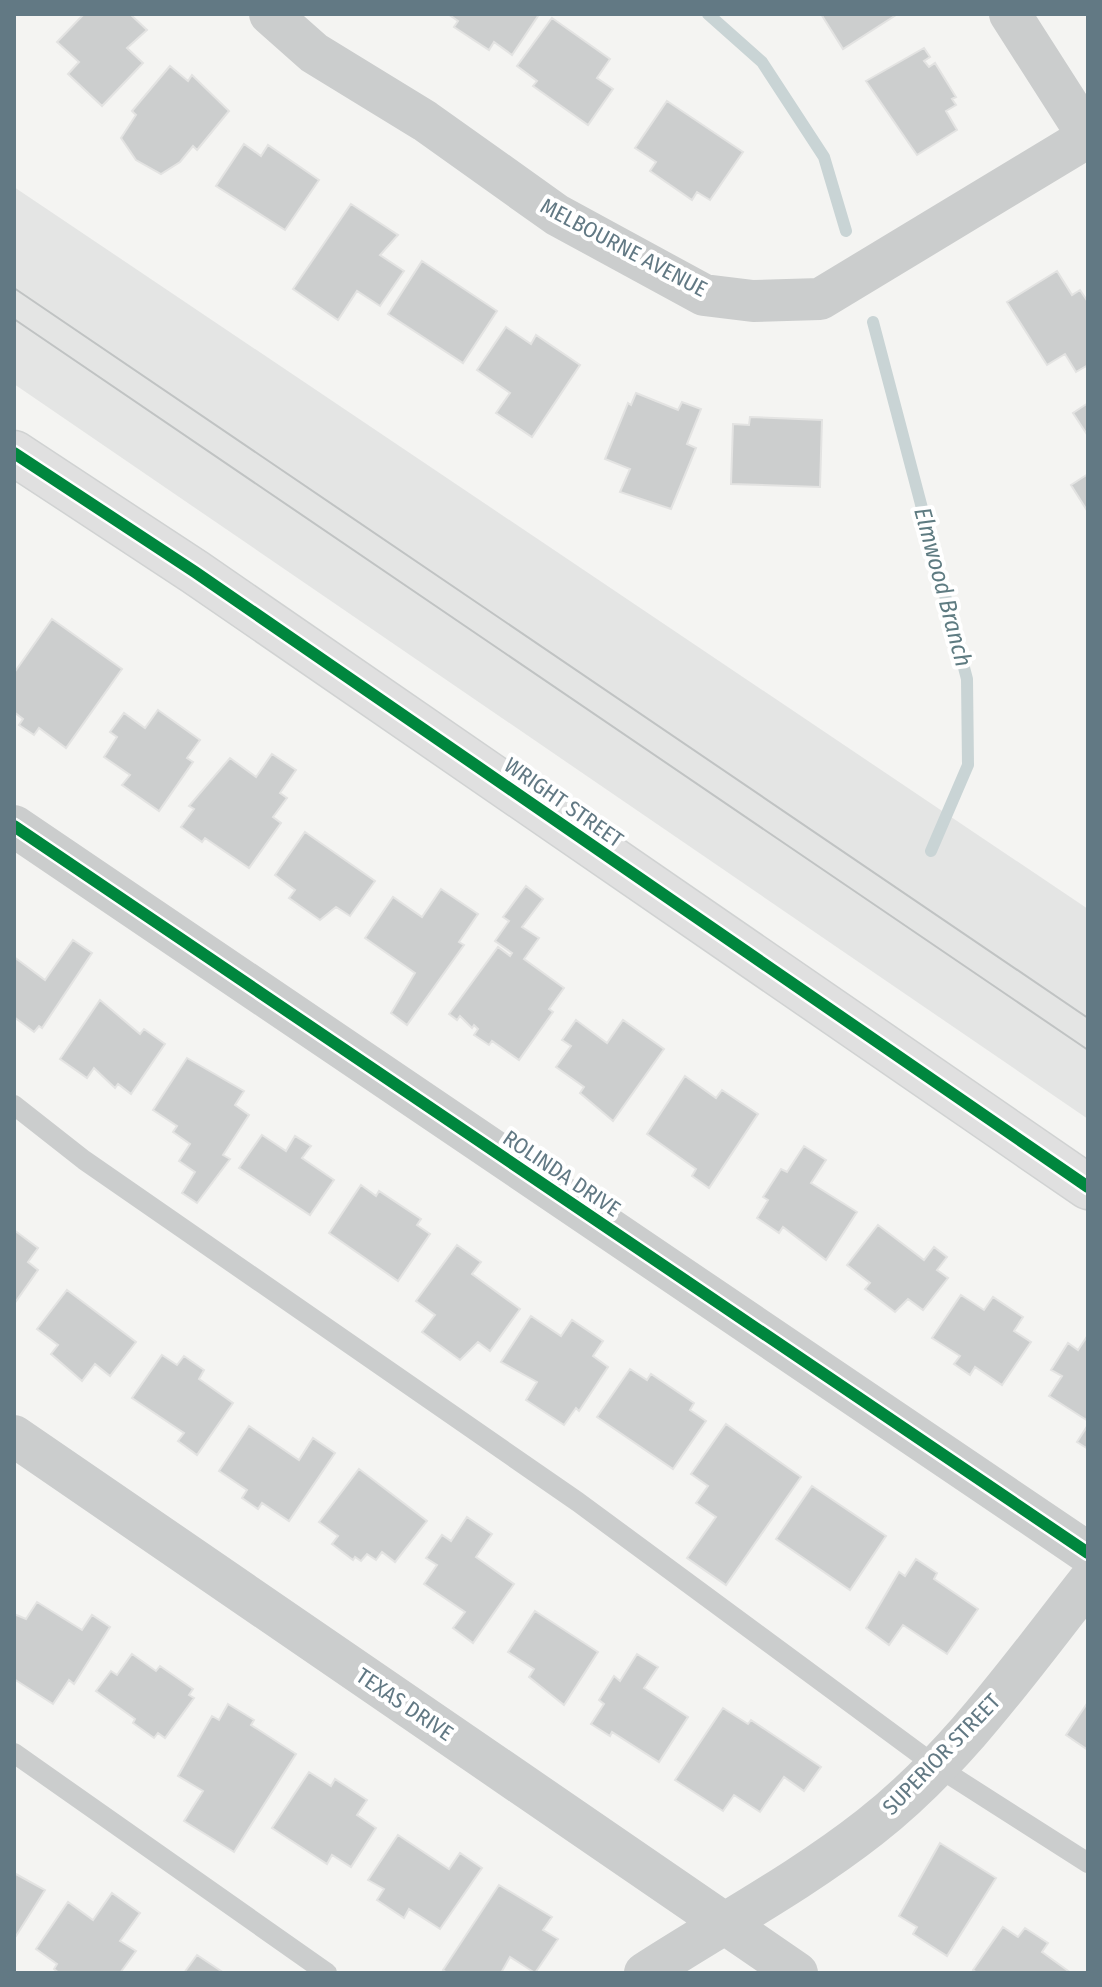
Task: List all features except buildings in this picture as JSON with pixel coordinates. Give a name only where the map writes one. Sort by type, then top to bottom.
[{"type":"street","name":"MELBOURNE AVENUE","points":[[270,14],[314,53],[425,121],[557,215],[704,295],[753,301],[820,299],[1088,137]]},
{"type":"street","points":[[1010,14],[1088,137]]},
{"type":"street","name":"WRIGHT STREET","points":[[14,453],[195,572],[1088,1187]]},
{"type":"street","name":"ROLINDA DRIVE","points":[[14,826],[1088,1553]]},
{"type":"street","name":"TEXAS DRIVE","points":[[14,1436],[797,1973]]},
{"type":"street","name":"SUPERIOR STREET","points":[[645,1973],[871,1826],[936,1766],[986,1710],[1088,1582]]},
{"type":"lane","points":[[14,1105],[84,1160],[578,1502],[936,1766],[1088,1863]]},
{"type":"lane","points":[[14,1753],[327,1973]]},
{"type":"shaded area","points":[[14,187],[1088,909],[1088,1119],[14,384]]},
{"type":"waterway","name":"Elmwood Branch","points":[[708,14],[762,62],[824,157],[846,231]]},
{"type":"waterway","name":"Elmwood Branch","points":[[873,322],[967,679],[968,765],[931,851]]},
{"type":"tram line","points":[[14,288],[1088,1018]]},
{"type":"tram line","points":[[14,319],[1088,1050]]},
{"type":"cycle path","points":[[14,453],[195,572],[1088,1187]]},
{"type":"cycle path","points":[[14,826],[1088,1553]]}]
